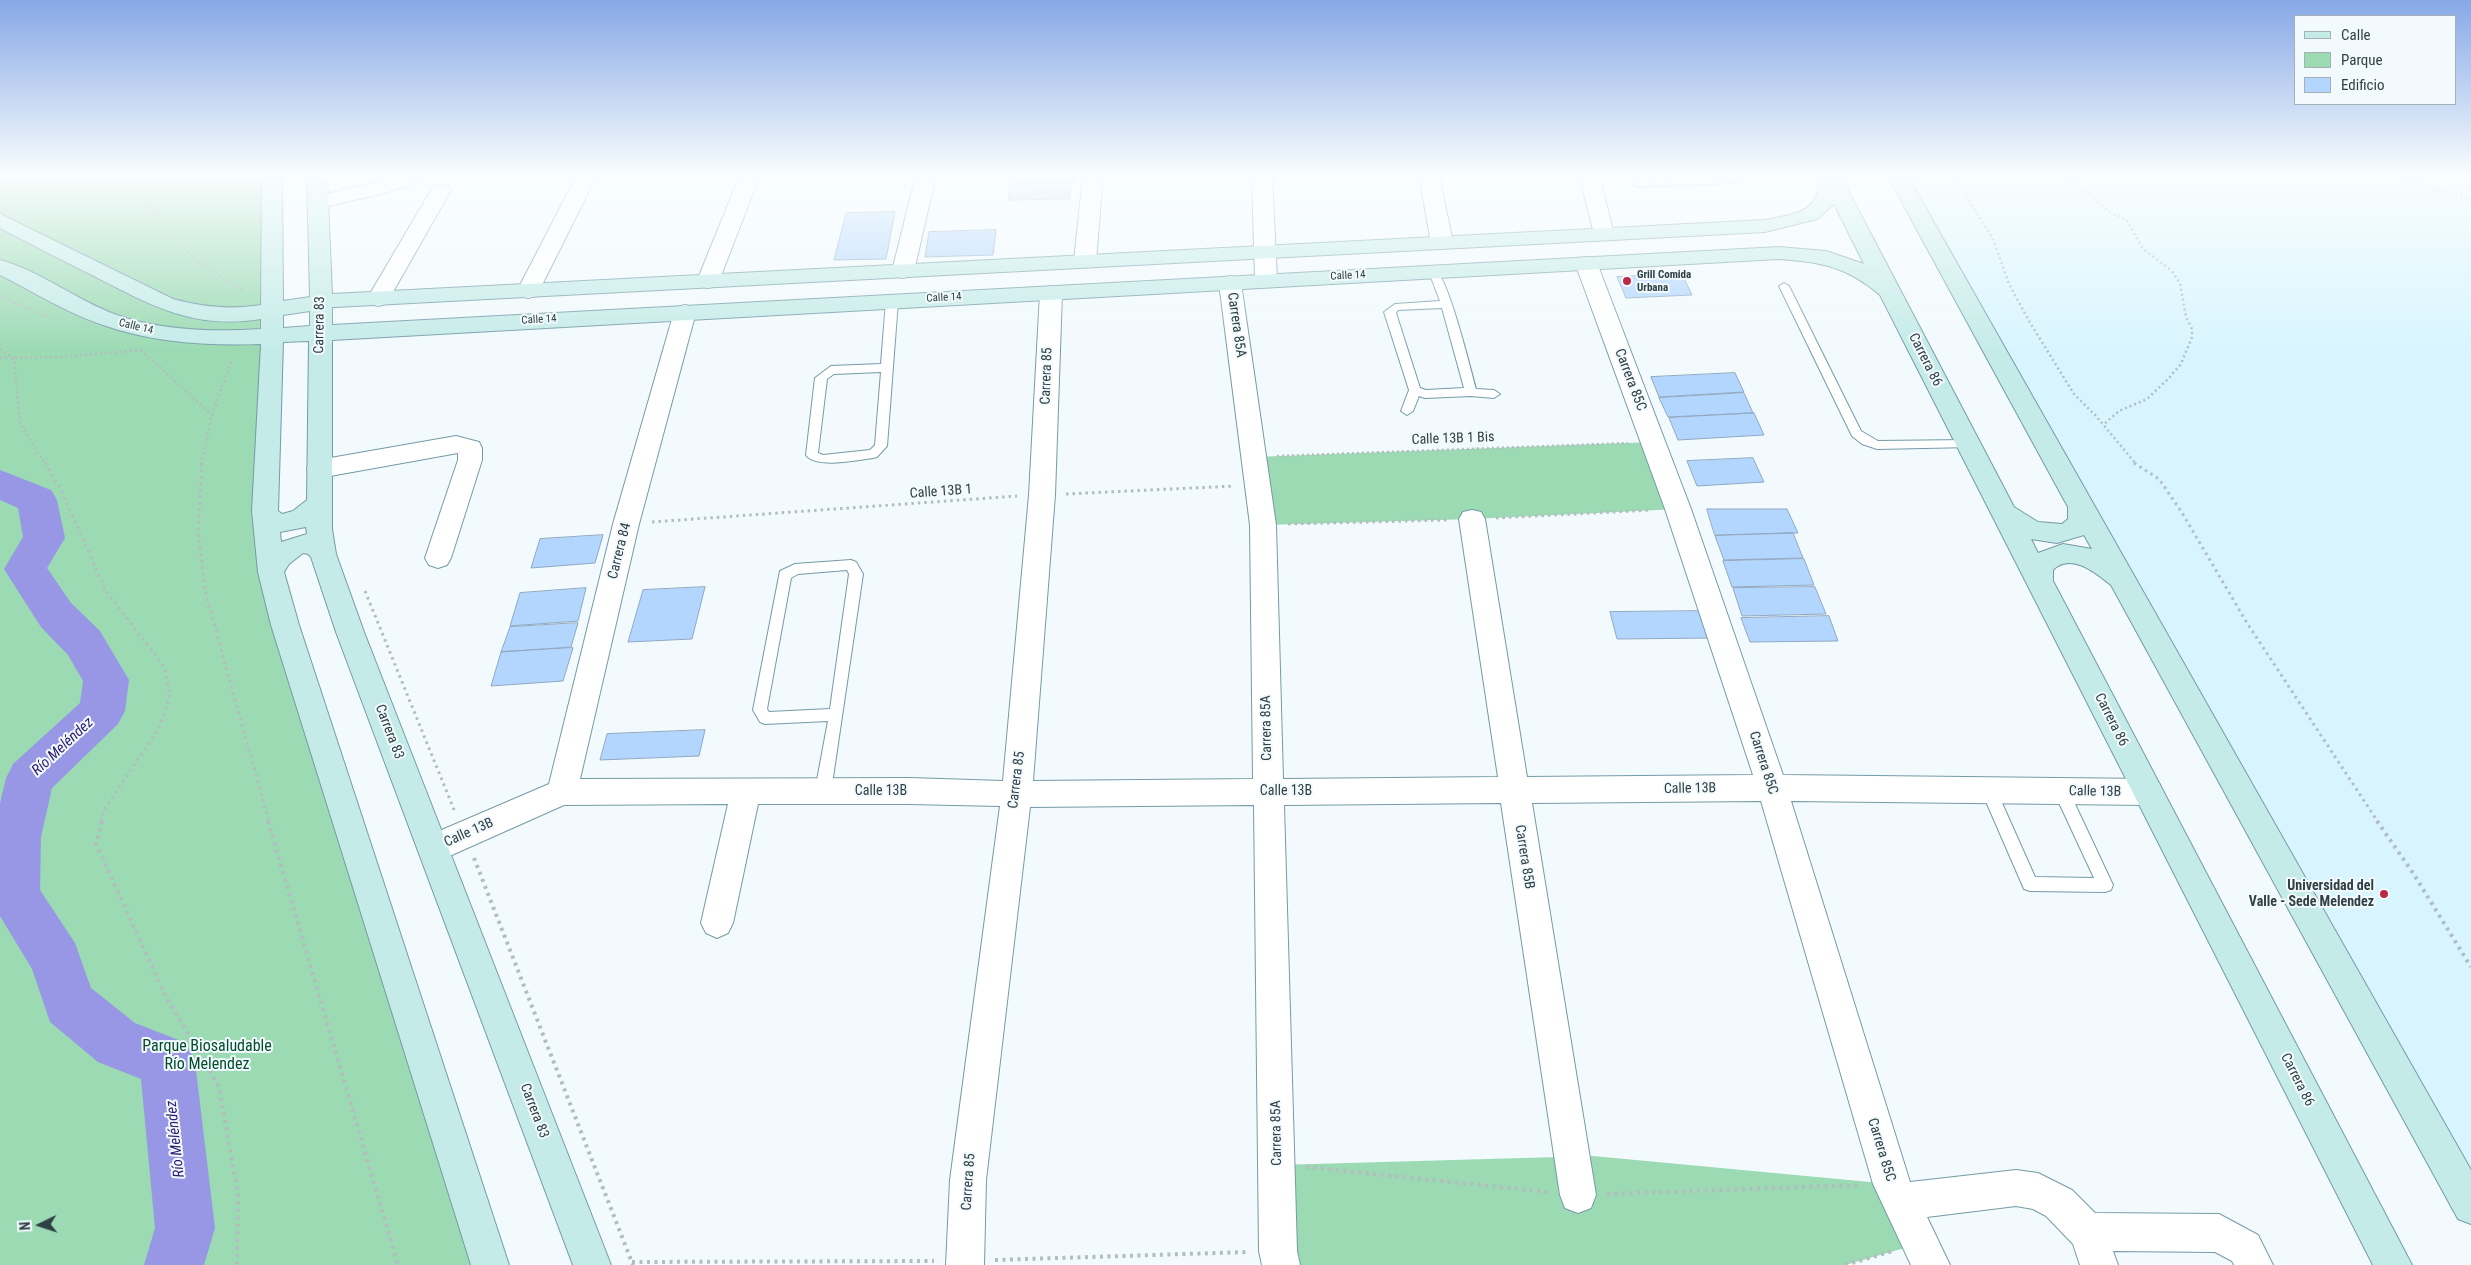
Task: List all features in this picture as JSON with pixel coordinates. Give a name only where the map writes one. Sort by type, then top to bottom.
[{"type":"street","name":"Calle 14","points":[[27,234],[165,304],[195,312],[235,316],[319,333],[1779,253],[1814,254],[1842,262],[1870,274],[1890,293]]},
{"type":"street","points":[[272,234],[272,324],[265,511],[271,572],[288,634],[490,1265]]},
{"type":"street","name":"Carrera 83","points":[[319,234],[320,529],[323,554],[350,632],[592,1265]]},
{"type":"street","points":[[378,298],[415,234]]},
{"type":"street","points":[[528,291],[557,234]]},
{"type":"street","points":[[708,281],[727,234]]},
{"type":"street","points":[[903,271],[912,234]]},
{"type":"street","points":[[1085,261],[1088,234]]},
{"type":"street","points":[[1264,234],[1266,280]]},
{"type":"street","points":[[1440,234],[1442,243]]},
{"type":"street","name":"Calle 14","points":[[0,267],[110,320],[153,331],[216,338],[272,324],[320,303],[378,298],[1603,234]]},
{"type":"street","name":"Carrera 86","points":[[1860,234],[2392,1265]]},
{"type":"street","points":[[1930,234],[2471,1206]]},
{"type":"street","name":"Carrera 85C","points":[[1586,263],[1678,509],[1772,788],[1891,1184],[1925,1254]]},
{"type":"street","points":[[195,312],[224,308],[243,301],[264,288],[272,278]]},
{"type":"street","name":"Carrera 85A","points":[[1230,283],[1263,525],[1278,1250],[1281,1265]]},
{"type":"street","name":"Carrera 85","points":[[965,1265],[968,1180],[1010,832],[1017,794],[1042,495],[1050,292]]},
{"type":"street","name":"Carrera 84","points":[[562,792],[626,524],[685,312]]},
{"type":"street","points":[[265,511],[271,520],[277,522],[294,521],[311,512],[320,484],[456,444],[470,448],[470,460],[438,558]]},
{"type":"street","points":[[2003,512],[2014,522],[2029,529],[2060,534],[2072,530],[2080,524],[2083,514],[2081,504]]},
{"type":"street","name":"Carrera 85B","points":[[1472,519],[1578,1195]]},
{"type":"street","points":[[271,572],[274,561],[279,555],[294,546],[310,544],[320,549],[323,554]]},
{"type":"street","points":[[2040,584],[2039,571],[2045,560],[2058,555],[2076,555],[2096,560],[2113,570],[2125,583]]},
{"type":"street","name":"Calle 13B","points":[[434,848],[562,792],[822,791],[1017,794],[1772,788],[2148,792]]},
{"type":"street","points":[[717,923],[746,791]]},
{"type":"street","points":[[1900,1202],[2016,1188],[2038,1191],[2059,1203],[2093,1248],[2219,1233],[2245,1248],[2254,1265]]},
{"type":"lane","points":[[1434,272],[1447,304],[1471,392]]},
{"type":"lane","points":[[1784,286],[1856,433],[1866,441],[1878,444],[1968,444]]},
{"type":"lane","points":[[887,368],[831,370],[821,378],[812,455],[822,458],[873,454],[881,446],[887,368],[892,301]]},
{"type":"lane","points":[[1407,411],[1415,390],[1390,312],[1394,307],[1447,304]]},
{"type":"lane","points":[[1415,390],[1424,394],[1471,392],[1494,394]]},
{"type":"lane","points":[[822,791],[836,715],[856,574],[851,565],[795,568],[784,575],[760,710],[765,718],[836,715]]},
{"type":"lane","points":[[1989,790],[2030,884],[2105,885],[2062,792]]},
{"type":"path","points":[[171,234],[191,255],[243,290]]},
{"type":"path","points":[[1990,234],[2009,284],[2050,357],[2074,394],[2103,425],[2133,462],[2159,479],[2181,510],[2248,623],[2338,763],[2413,873],[2471,967]]},
{"type":"path","points":[[2103,425],[2119,411],[2147,399],[2168,379],[2182,364],[2192,338],[2192,329],[2186,317],[2180,282],[2171,270],[2143,249],[2135,234]]},
{"type":"path","points":[[0,296],[54,319]]},
{"type":"path","points":[[133,347],[149,351]]},
{"type":"path","points":[[0,350],[14,359]]},
{"type":"path","points":[[0,358],[14,359],[142,350],[212,415]]},
{"type":"path","points":[[223,358],[232,359],[212,415],[201,466],[198,533],[206,595],[296,921],[398,1265]]},
{"type":"path","points":[[14,359],[20,423],[59,486],[106,591],[165,668],[170,696],[159,728],[104,810],[96,844],[164,993],[219,1087],[238,1194],[237,1265]]},
{"type":"path","name":"Calle 13B 1 Bis","points":[[1256,471],[1654,442]]},
{"type":"path","name":"Calle 13B 1","points":[[626,524],[1042,495],[1256,471]]},
{"type":"path","points":[[362,583],[456,812]]},
{"type":"path","points":[[470,848],[633,1265]]},
{"type":"path","points":[[1846,1265],[1925,1254]]},
{"type":"shaded area","name":"Universidad del Valle - Sede Melendez","points":[[1930,234],[2471,234],[2471,1206]]},
{"type":"green space","name":"Parque Biosaludable Río Melendez","points":[[0,234],[273,234],[266,542],[490,1265],[0,1265]]},
{"type":"green space","points":[[1653,442],[1678,509],[1472,519],[1263,525],[1254,457]]},
{"type":"green space","points":[[1593,1156],[1891,1184],[1919,1244],[1845,1265],[1281,1265],[1278,1165]]},
{"type":"building","points":[[841,234],[891,234],[886,259],[834,260]]},
{"type":"building","points":[[929,234],[996,234],[993,255],[925,257]]},
{"type":"building","points":[[1682,274],[1692,295],[1626,298],[1617,277]]},
{"type":"building","points":[[1735,373],[1744,392],[1659,397],[1651,377]]},
{"type":"building","points":[[1744,393],[1753,413],[1668,417],[1659,398]]},
{"type":"building","points":[[1754,413],[1764,435],[1678,440],[1669,418]]},
{"type":"building","points":[[1753,458],[1764,482],[1697,486],[1687,461]]},
{"type":"building","points":[[1707,509],[1787,509],[1798,533],[1715,535]]},
{"type":"building","points":[[1793,533],[1803,558],[1724,560],[1715,536]]},
{"type":"building","points":[[603,535],[595,563],[531,568],[540,539]]},
{"type":"building","points":[[1804,559],[1814,585],[1732,587],[1723,561]]},
{"type":"building","points":[[705,587],[692,639],[628,642],[643,590]]},
{"type":"building","points":[[1815,587],[1826,614],[1742,616],[1733,588]]},
{"type":"building","points":[[586,588],[578,621],[510,626],[520,593]]},
{"type":"building","points":[[1706,611],[1714,638],[1617,639],[1610,612]]},
{"type":"building","points":[[1829,616],[1838,641],[1750,642],[1741,618]]},
{"type":"building","points":[[578,623],[571,647],[501,652],[510,627]]},
{"type":"building","points":[[573,648],[563,681],[491,686],[501,652]]},
{"type":"building","points":[[705,730],[699,756],[600,760],[607,734]]},
{"type":"waterway","name":"Río Meléndez","points":[[0,484],[37,500],[44,538],[25,569],[56,615],[84,643],[106,680],[102,711],[30,778],[16,837],[15,895],[56,960],[69,1004],[117,1043],[167,1062],[185,1228],[174,1265]]},
{"type":"place","name":"Grill Comida Urbana","points":[[1627,281]]},
{"type":"place","name":"Universidad del Valle - Sede Melendez","points":[[2384,894]]}]
